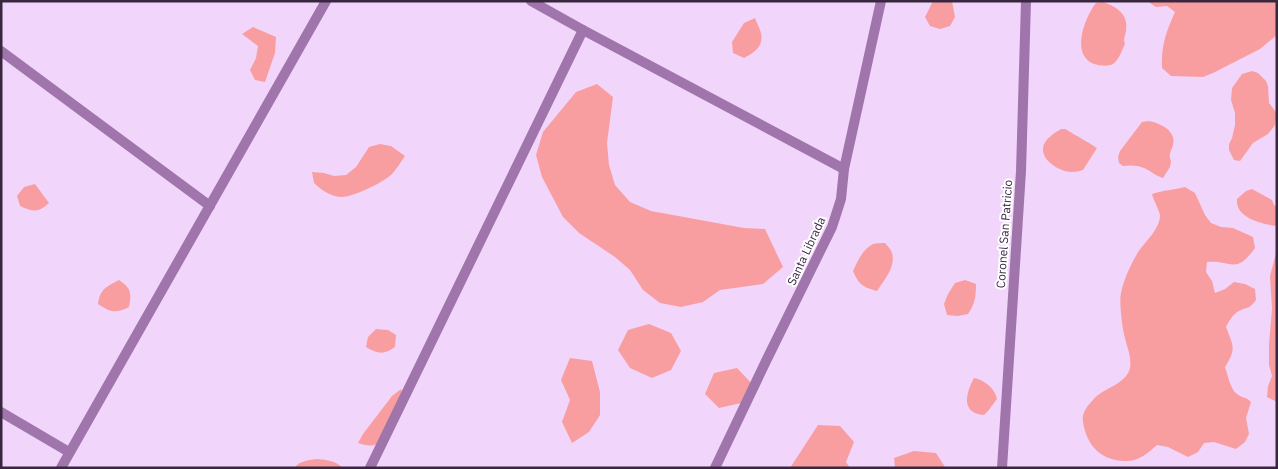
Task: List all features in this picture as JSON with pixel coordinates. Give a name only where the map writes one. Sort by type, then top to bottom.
[{"type":"street","points":[[61,468],[326,1]]},
{"type":"street","points":[[531,1],[844,169]]},
{"type":"street","name":"Santa Librada","points":[[715,468],[832,227],[841,199],[844,169],[881,1]]},
{"type":"street","name":"Coronel San Patricio","points":[[1002,468],[1021,171],[1026,1]]},
{"type":"street","points":[[370,468],[583,30]]},
{"type":"street","points":[[1,51],[210,206]]},
{"type":"street","points":[[1,412],[70,452]]},
{"type":"shaded area","points":[[933,1],[952,1],[955,17],[950,26],[940,29],[930,26],[925,17]]},
{"type":"shaded area","points":[[1147,1],[1277,1],[1277,35],[1260,49],[1203,77],[1171,76],[1162,68],[1162,53],[1175,12],[1167,6],[1156,7]]},
{"type":"shaded area","points":[[1102,2],[1113,6],[1121,12],[1126,20],[1125,44],[1117,60],[1113,64],[1106,66],[1089,61],[1081,47],[1087,18],[1096,3]]},
{"type":"shaded area","points":[[755,18],[761,33],[761,42],[755,51],[744,58],[733,53],[732,42],[744,23]]},
{"type":"shaded area","points":[[253,27],[276,37],[275,53],[265,82],[255,80],[250,70],[256,58],[258,46],[242,34]]},
{"type":"shaded area","points":[[1252,71],[1258,73],[1266,81],[1269,103],[1276,112],[1275,125],[1268,134],[1253,143],[1240,161],[1234,160],[1229,150],[1235,125],[1235,113],[1231,100],[1232,88],[1242,74]]},
{"type":"shaded area","points":[[597,84],[613,97],[607,143],[609,165],[615,185],[630,202],[651,211],[744,228],[765,229],[783,267],[763,284],[720,290],[703,302],[681,307],[660,303],[643,290],[630,270],[615,257],[579,233],[563,217],[542,177],[536,155],[543,132],[576,92]]},
{"type":"shaded area","points":[[1149,121],[1167,128],[1174,140],[1170,155],[1170,167],[1163,178],[1142,167],[1123,166],[1119,163],[1120,151],[1142,122]]},
{"type":"shaded area","points":[[1061,129],[1065,129],[1097,148],[1083,170],[1067,172],[1053,165],[1046,158],[1043,146],[1052,135]]},
{"type":"shaded area","points":[[380,144],[391,146],[405,156],[393,173],[381,182],[360,192],[341,197],[326,192],[314,183],[312,172],[334,176],[346,175],[356,167],[369,147]]},
{"type":"shaded area","points":[[35,184],[49,203],[38,210],[20,206],[17,196],[24,187]]},
{"type":"shaded area","points":[[1185,187],[1195,193],[1205,215],[1211,223],[1221,227],[1233,228],[1253,237],[1255,248],[1243,262],[1233,264],[1207,262],[1206,272],[1212,281],[1215,293],[1225,289],[1234,282],[1245,284],[1255,289],[1256,300],[1250,307],[1235,314],[1226,327],[1233,347],[1225,367],[1235,392],[1251,402],[1246,418],[1249,434],[1245,442],[1236,449],[1214,442],[1204,443],[1198,452],[1188,457],[1168,447],[1157,445],[1146,454],[1134,460],[1110,459],[1099,453],[1091,444],[1084,428],[1084,414],[1088,405],[1097,396],[1124,378],[1130,368],[1130,355],[1122,325],[1120,296],[1132,263],[1140,249],[1155,231],[1159,220],[1160,213],[1152,194]]},
{"type":"shaded area","points":[[1252,189],[1272,200],[1277,207],[1277,226],[1257,222],[1240,211],[1237,199],[1246,191]]},
{"type":"shaded area","points":[[885,243],[893,258],[889,273],[877,291],[862,285],[853,271],[869,246]]},
{"type":"shaded area","points":[[1277,249],[1277,402],[1267,397],[1268,386],[1272,376],[1269,365],[1272,309],[1270,276]]},
{"type":"shaded area","points":[[119,280],[130,291],[129,307],[120,311],[113,311],[98,304],[104,289]]},
{"type":"shaded area","points":[[965,280],[976,284],[972,307],[968,314],[958,316],[947,315],[944,304],[948,294],[955,283]]},
{"type":"shaded area","points":[[649,324],[671,333],[681,351],[671,370],[652,378],[630,368],[618,350],[628,330]]},
{"type":"shaded area","points":[[376,329],[388,330],[396,335],[395,347],[381,353],[366,347],[368,337]]},
{"type":"shaded area","points":[[570,358],[592,361],[600,392],[600,415],[589,432],[572,443],[562,422],[570,400],[561,380]]},
{"type":"shaded area","points":[[737,368],[756,388],[741,403],[719,408],[705,394],[714,373]]},
{"type":"shaded area","points":[[974,378],[989,386],[997,399],[984,415],[976,413],[968,406],[967,396]]},
{"type":"shaded area","points":[[401,389],[404,397],[403,409],[392,430],[377,444],[370,446],[358,443],[392,396]]},
{"type":"shaded area","points":[[818,425],[840,426],[854,442],[846,462],[850,468],[790,468]]},
{"type":"shaded area","points":[[914,451],[936,453],[945,468],[895,468],[894,458]]},
{"type":"shaded area","points":[[318,459],[334,462],[343,468],[294,468],[302,462]]}]
